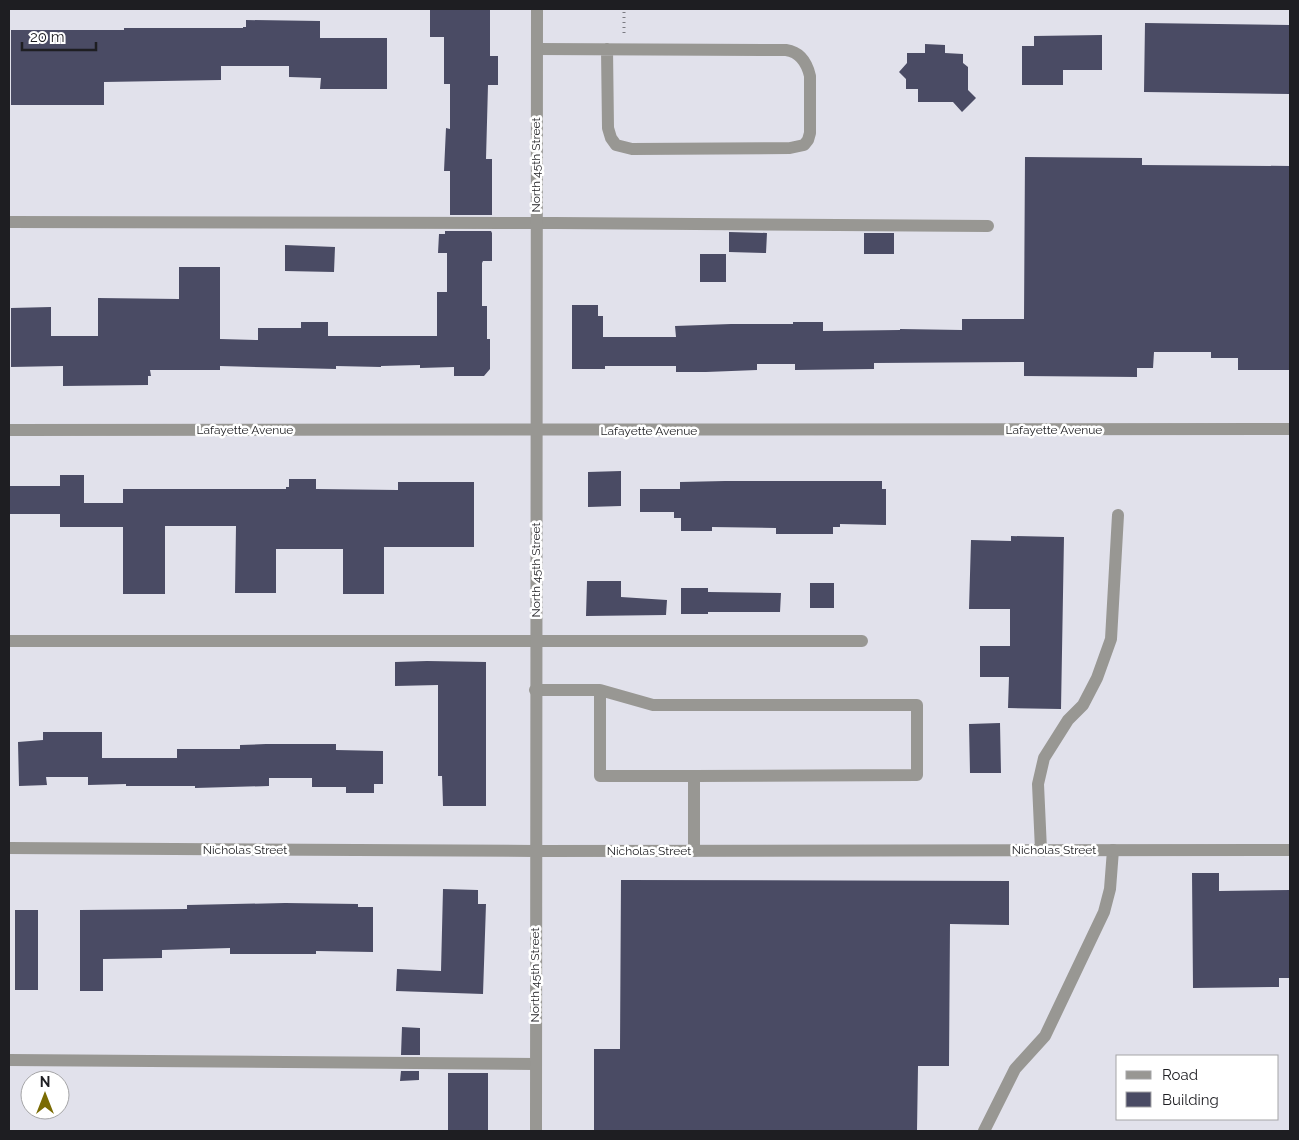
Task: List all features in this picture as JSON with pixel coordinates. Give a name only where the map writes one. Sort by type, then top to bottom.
[{"type":"street","name":"North 45th Street","points":[[536,1131],[537,9]]},
{"type":"street","points":[[536,49],[607,49],[792,51],[802,58],[810,76],[810,134],[808,140],[804,145],[790,148],[623,148],[616,145],[611,138],[608,128],[607,49]]},
{"type":"street","points":[[9,222],[988,226]]},
{"type":"street","name":"Lafayette Avenue","points":[[9,430],[1290,429]]},
{"type":"street","points":[[1041,850],[1038,784],[1044,758],[1068,720],[1083,705],[1111,639],[1118,515]]},
{"type":"street","points":[[9,640],[862,641]]},
{"type":"street","points":[[535,690],[600,690],[653,705],[917,705],[917,776],[600,776],[600,690]]},
{"type":"street","points":[[694,776],[694,851]]},
{"type":"street","name":"Nicholas Street","points":[[9,848],[535,851],[1290,850]]},
{"type":"street","points":[[984,1131],[1015,1069],[1045,1036],[1104,912],[1110,889],[1114,850]]},
{"type":"street","points":[[9,1060],[536,1064]]},
{"type":"path","points":[[624,9],[624,38]]},
{"type":"building","points":[[430,9],[490,9],[490,56],[498,56],[498,85],[488,85],[486,159],[492,159],[492,215],[450,215],[450,171],[444,171],[446,128],[450,129],[450,84],[444,84],[444,37],[430,37]]},
{"type":"building","points":[[246,20],[320,21],[320,38],[387,38],[387,89],[320,89],[321,78],[289,77],[289,66],[221,66],[221,80],[104,82],[104,105],[11,105],[11,30],[243,28],[246,27]]},
{"type":"building","points":[[1145,23],[1290,25],[1290,94],[1144,92]]},
{"type":"building","points":[[1102,35],[1102,70],[1063,70],[1063,85],[1022,85],[1022,46],[1034,46],[1034,36]]},
{"type":"building","points":[[925,44],[945,45],[945,53],[963,54],[963,63],[968,67],[968,90],[976,98],[962,112],[953,102],[918,102],[918,89],[906,89],[906,79],[899,72],[907,63],[907,53],[925,53]]},
{"type":"building","points":[[1025,157],[1142,158],[1142,165],[1290,166],[1290,370],[1238,370],[1238,358],[1211,358],[1211,352],[1154,352],[1153,368],[1137,368],[1137,377],[1024,376],[1024,362],[874,363],[874,369],[795,370],[795,364],[757,364],[757,370],[706,372],[676,372],[676,366],[605,366],[605,369],[572,369],[572,305],[598,305],[598,316],[603,316],[603,337],[676,337],[675,326],[793,324],[793,322],[823,322],[823,331],[962,330],[962,319],[1024,319]]},
{"type":"building","points":[[445,231],[491,231],[492,233],[492,261],[483,261],[482,263],[482,306],[487,306],[487,339],[490,339],[490,369],[484,376],[454,376],[454,367],[420,368],[420,365],[381,367],[336,366],[336,369],[220,366],[220,370],[150,370],[151,376],[148,376],[148,385],[63,386],[63,366],[11,367],[11,308],[51,307],[51,336],[98,336],[98,298],[179,299],[179,267],[220,267],[220,339],[258,340],[258,328],[301,328],[301,322],[328,322],[328,336],[437,336],[437,292],[447,292],[447,253],[438,253],[439,234],[445,234]]},
{"type":"building","points":[[729,232],[767,233],[766,253],[729,252]]},
{"type":"building","points":[[864,233],[894,233],[894,254],[864,254]]},
{"type":"building","points":[[285,245],[335,247],[334,272],[285,271]]},
{"type":"building","points":[[700,254],[726,254],[726,282],[700,282]]},
{"type":"building","points":[[621,471],[621,506],[588,507],[588,472]]},
{"type":"building","points":[[60,475],[84,475],[84,503],[123,503],[123,489],[286,489],[286,487],[289,487],[289,479],[316,479],[316,489],[398,490],[398,482],[474,482],[474,547],[384,547],[384,594],[343,594],[343,549],[276,549],[276,593],[235,593],[236,526],[165,526],[165,594],[123,594],[123,527],[60,527],[60,514],[9,514],[9,486],[60,486]]},
{"type":"building","points":[[882,481],[882,489],[886,489],[886,525],[840,524],[840,527],[833,527],[833,534],[776,534],[776,528],[712,527],[712,531],[681,531],[681,518],[674,518],[674,512],[640,512],[640,489],[680,489],[680,482]]},
{"type":"building","points":[[1011,536],[1064,537],[1061,709],[1008,708],[1009,677],[980,677],[980,646],[1010,646],[1010,609],[969,609],[971,540],[1011,541]]},
{"type":"building","points":[[587,581],[621,581],[621,597],[667,600],[666,615],[586,616]]},
{"type":"building","points":[[810,583],[834,583],[834,608],[810,608]]},
{"type":"building","points":[[681,588],[708,588],[708,592],[781,593],[780,612],[681,614]]},
{"type":"building","points":[[395,662],[486,662],[486,806],[443,806],[442,776],[438,776],[438,685],[395,686]]},
{"type":"building","points":[[1000,723],[1001,773],[970,773],[969,724]]},
{"type":"building","points":[[43,732],[102,732],[102,758],[177,758],[177,749],[240,749],[240,745],[266,744],[336,744],[336,750],[383,751],[383,784],[374,784],[374,793],[346,793],[346,787],[312,787],[312,778],[269,778],[269,786],[195,788],[195,786],[126,786],[126,784],[88,785],[88,777],[46,777],[47,785],[19,786],[18,742],[43,740]]},
{"type":"building","points":[[1192,873],[1219,873],[1219,891],[1290,890],[1290,978],[1279,978],[1279,987],[1193,988]]},
{"type":"building","points":[[621,880],[1009,881],[1009,925],[950,924],[949,1066],[918,1066],[917,1131],[594,1131],[594,1049],[620,1049]]},
{"type":"building","points":[[443,889],[478,890],[478,904],[486,904],[483,994],[396,991],[397,969],[441,971]]},
{"type":"building","points":[[358,904],[358,907],[373,907],[373,952],[316,951],[316,954],[230,954],[230,948],[162,950],[162,958],[103,959],[103,991],[80,991],[80,910],[187,909],[187,905]]},
{"type":"building","points":[[15,910],[38,910],[38,990],[15,990]]},
{"type":"building","points":[[402,1027],[420,1028],[420,1055],[401,1055]]},
{"type":"building","points":[[401,1071],[419,1071],[419,1080],[400,1081]]},
{"type":"building","points":[[448,1073],[488,1073],[488,1131],[448,1131]]}]
